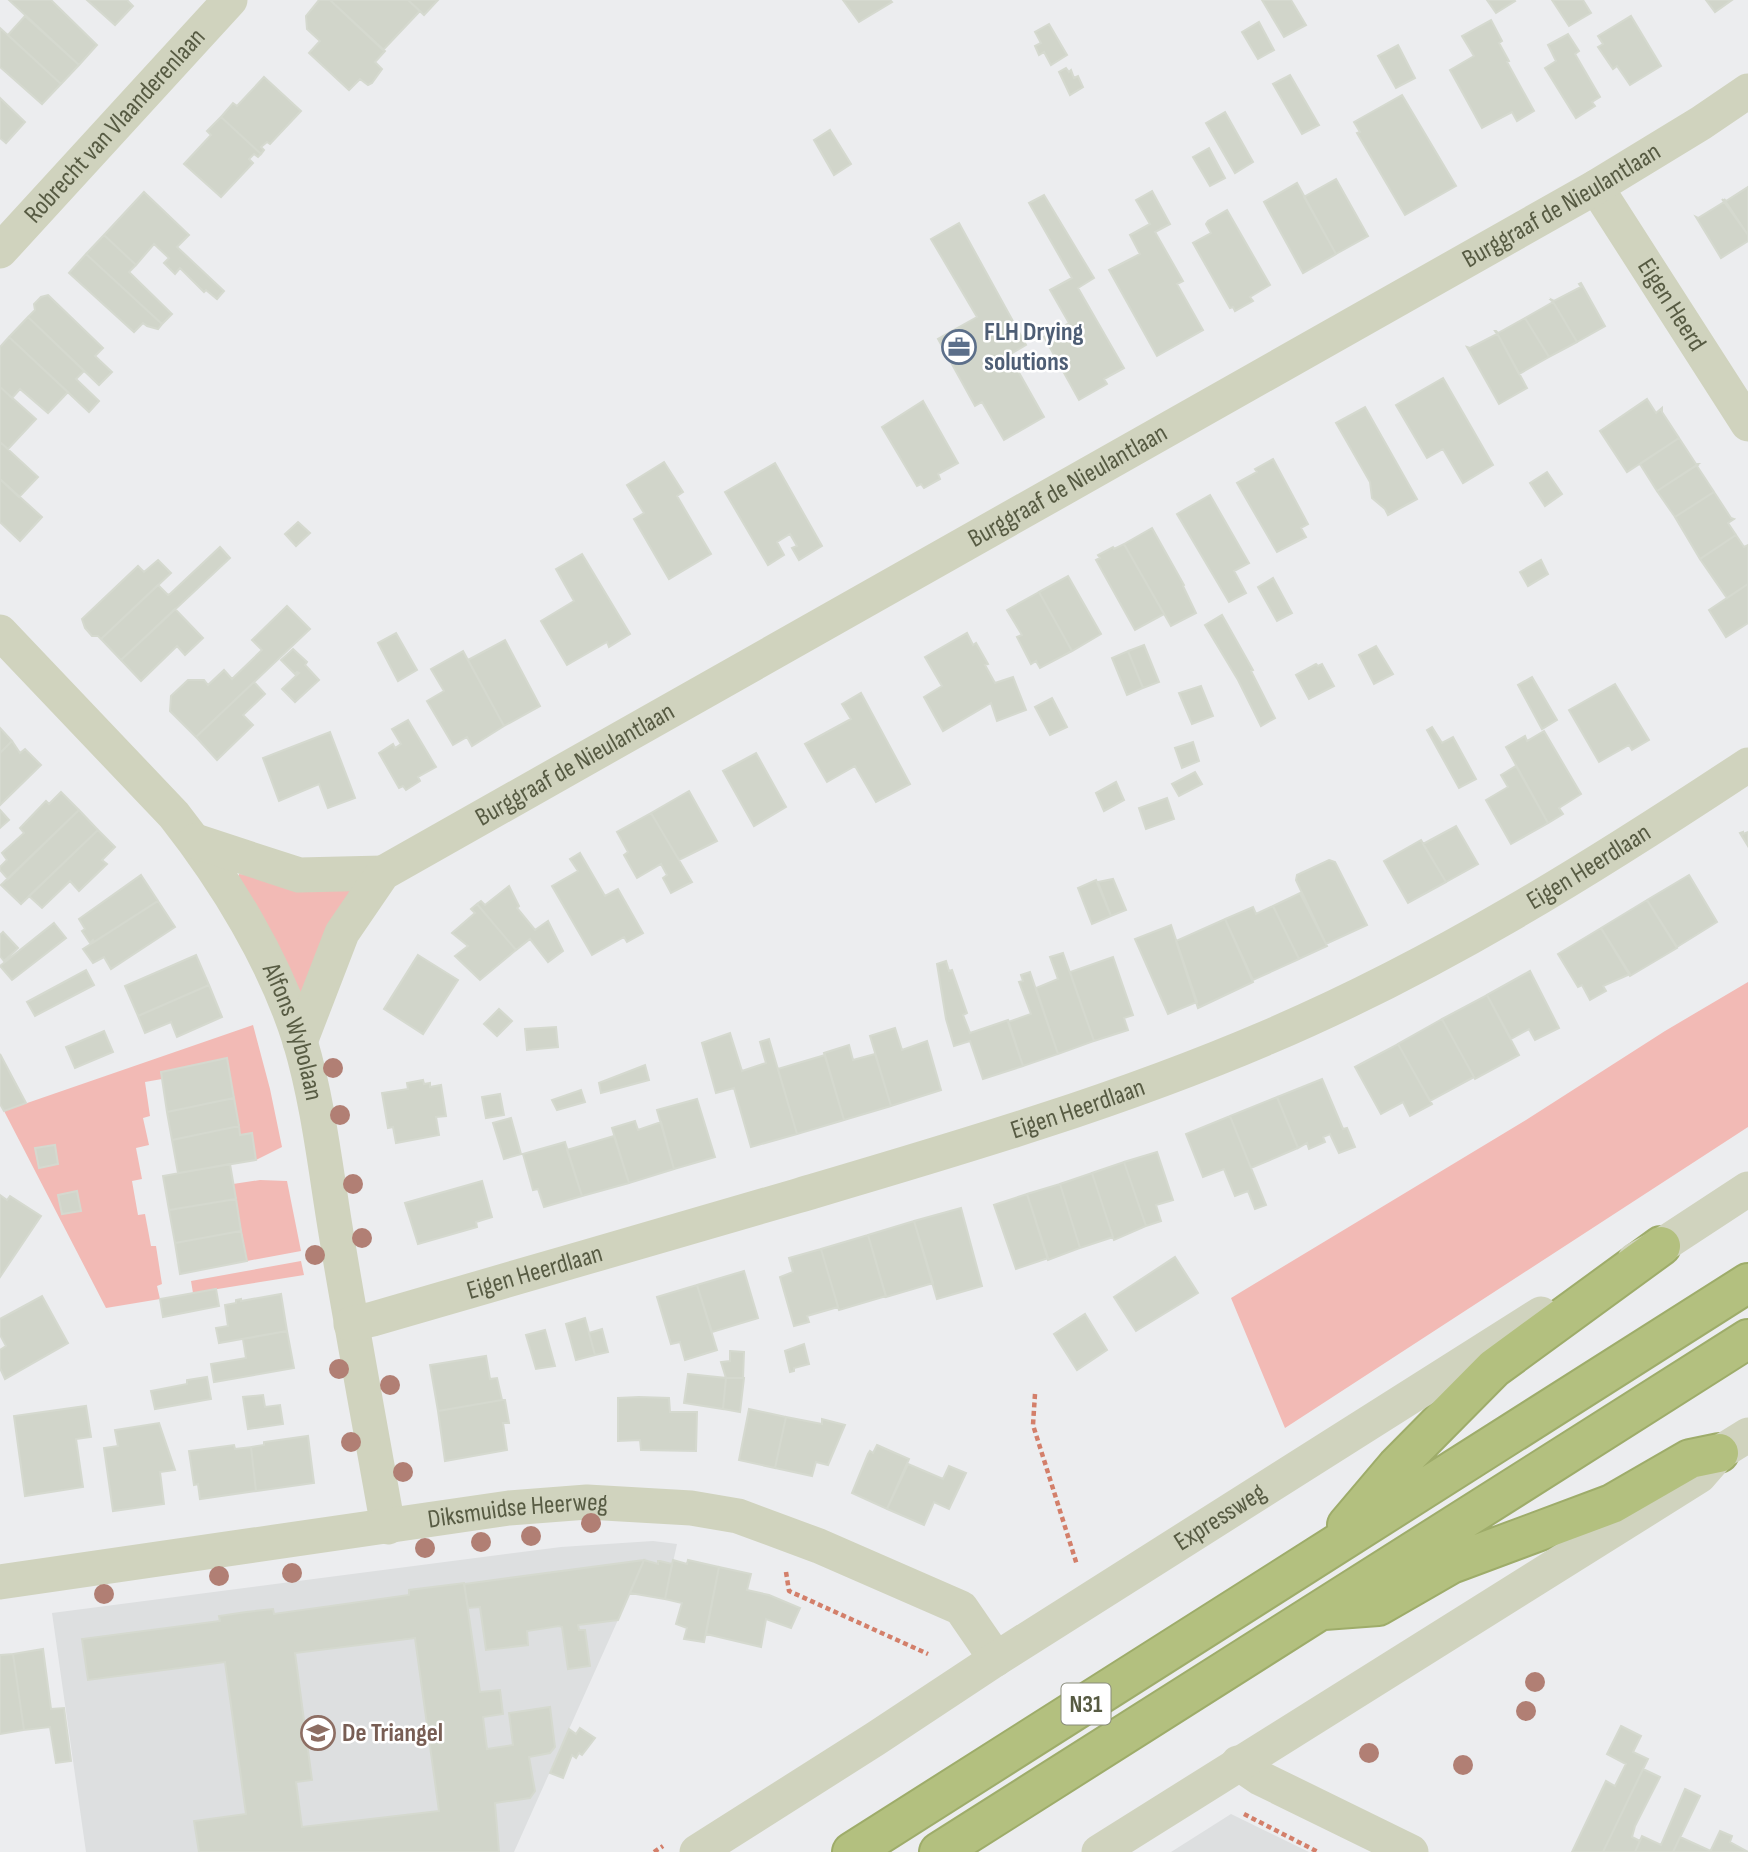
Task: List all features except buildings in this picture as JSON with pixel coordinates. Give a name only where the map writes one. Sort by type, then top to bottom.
[{"type":"highway","points":[[1321,1555],[1397,1466],[1494,1368],[1661,1246]]},
{"type":"highway","name":"N31","points":[[852,1852],[1748,1283]]},
{"type":"highway","name":"N31","points":[[939,1852],[1748,1339]]},
{"type":"highway","points":[[1318,1611],[1378,1606],[1451,1564],[1612,1504],[1690,1459],[1734,1444]]},
{"type":"street","name":"Robrecht van Vlaanderenlaan","points":[[0,251],[230,0]]},
{"type":"street","name":"Burggraaf de Nieulantlaan","points":[[300,1042],[342,933],[383,873],[1596,187],[1748,91]]},
{"type":"street","name":"Eigen Heerd","points":[[1596,187],[1748,424]]},
{"type":"street","name":"Alfons Wybolaan","points":[[0,632],[174,815],[218,873],[261,950],[300,1042],[319,1129],[388,1527]]},
{"type":"street","name":"Eigen Heerdlaan","points":[[351,1324],[373,1320],[976,1144],[1193,1068],[1343,1003],[1427,961],[1562,884],[1748,765]]},
{"type":"street","name":"Burggraaf de Nieulantlaan","points":[[195,841],[299,875],[383,873]]},
{"type":"street","name":"Expressweg","points":[[697,1852],[1572,1294],[1661,1246],[1748,1189]]},
{"type":"street","points":[[1099,1852],[1699,1476],[1734,1444]]},
{"type":"street","name":"Diksmuidse Heerweg","points":[[0,1582],[509,1508],[587,1502],[691,1508],[738,1516],[819,1546],[961,1608],[996,1659]]},
{"type":"street","points":[[1238,1763],[1260,1778],[1410,1852]]},
{"type":"path","points":[[1035,1394],[1033,1425],[1072,1549]]},
{"type":"path","points":[[789,1591],[928,1654]]},
{"type":"path","points":[[1235,1809],[1318,1852]]},
{"type":"shaded area","points":[[239,874],[354,884],[301,998],[238,877]]},
{"type":"shaded area","points":[[1748,982],[1748,1127],[1285,1428],[1231,1298]]},
{"type":"shaded area","points":[[253,1025],[282,1147],[256,1160],[252,1133],[240,1135],[227,1058],[161,1072],[162,1079],[145,1082],[150,1116],[143,1118],[149,1145],[136,1148],[142,1179],[132,1181],[138,1215],[145,1214],[151,1246],[156,1246],[162,1284],[157,1286],[160,1299],[106,1308],[4,1111]]},
{"type":"shaded area","points":[[260,1180],[287,1181],[301,1251],[247,1261],[233,1184]]},
{"type":"shaded area","points":[[301,1261],[304,1275],[193,1293],[191,1281]]},
{"type":"shaded area","name":"De Triangel","points":[[653,1541],[677,1544],[665,1599],[630,1593],[514,1852],[86,1852],[52,1613],[561,1547]]},
{"type":"shaded area","points":[[1231,1814],[1309,1852],[1171,1852]]},
{"type":"place","name":"FLH Drying solutions","points":[[959,347]]},
{"type":"place","name":"De Triangel","points":[[318,1733]]}]
